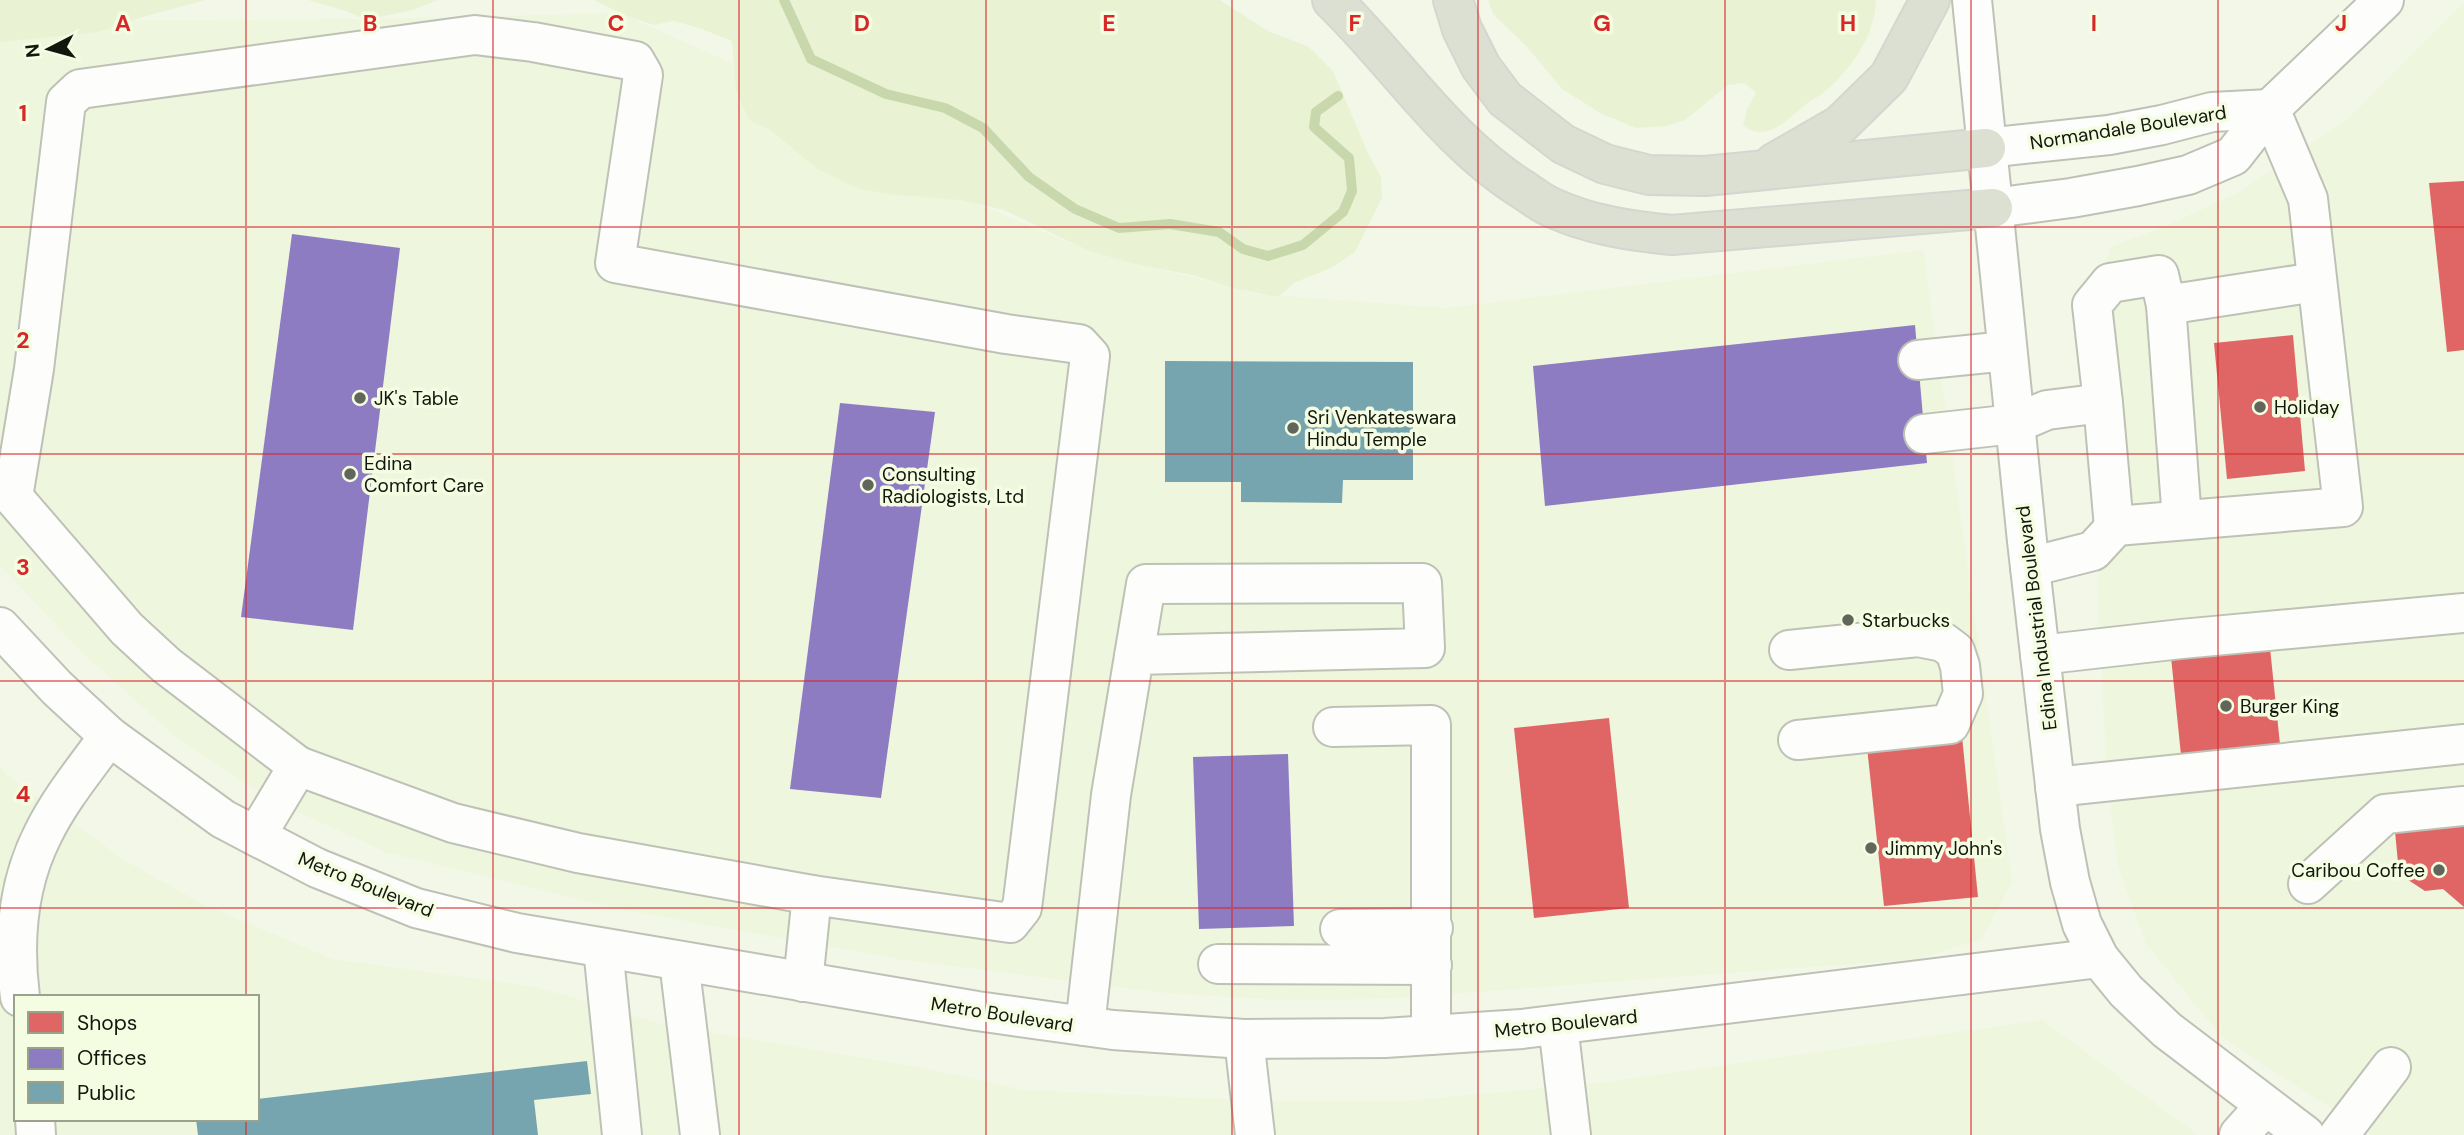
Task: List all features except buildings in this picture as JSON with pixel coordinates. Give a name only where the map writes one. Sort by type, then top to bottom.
[{"type":"highway","points":[[1332,0],[1455,136],[1503,177],[1551,208],[1595,223],[1672,235],[1993,208]]},
{"type":"highway","points":[[1453,0],[1462,29],[1481,67],[1505,99],[1563,144],[1605,164],[1649,175],[1705,176],[1986,148]]},
{"type":"highway","points":[[1762,170],[1840,125],[1889,77],[1930,0]]},
{"type":"street","name":"Edina Industrial Boulevard","points":[[1972,0],[2014,424],[2055,787],[2070,882],[2082,924],[2099,958],[2126,991],[2167,1030],[2305,1135]]},
{"type":"street","name":"Normandale Boulevard","points":[[1993,208],[2071,198],[2188,175],[2233,156],[2270,109],[2384,0]]},
{"type":"street","points":[[475,35],[635,61],[643,75],[615,263],[1006,334],[1079,344],[1090,356],[1022,908],[1010,923],[812,895],[578,853],[453,823],[298,766],[166,665],[127,629],[6,489],[34,369],[66,102],[80,89],[475,35]]},
{"type":"street","name":"Normandale Boulevard","points":[[1986,148],[2109,135],[2212,112],[2270,109]]},
{"type":"street","points":[[2030,567],[2093,551],[2114,527],[2343,508],[2308,199],[2270,109]]},
{"type":"street","points":[[2114,527],[2092,305],[2110,283],[2159,275],[2166,305],[2182,520]]},
{"type":"street","points":[[2166,305],[2316,282]]},
{"type":"street","points":[[1918,360],[2007,351]]},
{"type":"street","points":[[1924,434],[2014,424],[2047,410],[2103,403]]},
{"type":"street","points":[[1085,1026],[1111,795],[1134,655],[1146,584],[1422,583],[1425,648],[1134,655]]},
{"type":"street","points":[[2040,655],[2464,613]]},
{"type":"street","name":"Metro Boulevard","points":[[0,627],[57,688],[108,736],[223,819],[317,868],[416,908],[517,933],[803,982],[1085,1026],[1244,1039],[1385,1038],[1558,1025],[2099,958]]},
{"type":"street","points":[[1789,650],[1919,637],[1943,642],[1955,651],[1960,666],[1963,694],[1950,723],[1798,740]]},
{"type":"street","points":[[1332,727],[1431,725],[1431,1035]]},
{"type":"street","points":[[20,995],[16,922],[26,876],[54,814],[108,736]]},
{"type":"street","points":[[2055,787],[2464,744]]},
{"type":"street","points":[[256,836],[298,766]]},
{"type":"street","points":[[2308,884],[2385,814],[2464,806]]},
{"type":"street","points":[[803,982],[812,895]]},
{"type":"street","points":[[1340,929],[1432,947]]},
{"type":"street","points":[[1218,964],[1432,947]]},
{"type":"street","points":[[603,948],[622,1135]]},
{"type":"street","points":[[679,961],[700,1135]]},
{"type":"street","points":[[1558,1025],[1572,1135]]},
{"type":"street","points":[[1244,1039],[1255,1135]]},
{"type":"street","points":[[2339,1135],[2391,1067]]},
{"type":"street","points":[[2239,1135],[2265,1106]]},
{"type":"shaded area","points":[[0,0],[206,0],[98,32],[0,42]]},
{"type":"shaded area","points":[[308,0],[438,0],[412,10],[366,20]]},
{"type":"shaded area","points":[[594,0],[1220,0],[1268,31],[1309,47],[1333,71],[1381,177],[1382,198],[1355,252],[1333,267],[1294,283],[1279,297],[1132,263],[1089,251],[1004,210],[961,200],[859,189],[819,170],[770,130],[749,120],[736,90],[732,41],[674,21],[654,25],[626,16]]},
{"type":"shaded area","points":[[1488,0],[1876,0],[1875,13],[1866,39],[1843,74],[1784,123],[1759,132],[1743,126],[1747,109],[1756,93],[1744,83],[1728,85],[1685,120],[1667,126],[1636,128],[1602,114],[1562,89],[1528,48],[1493,14]]},
{"type":"shaded area","points":[[2464,2],[2464,1135],[2372,1135],[2222,1037],[2146,944],[2118,866],[2107,779],[2085,324],[2111,247],[2164,227],[2240,192],[2352,115]]},
{"type":"shaded area","points":[[619,13],[734,64],[758,124],[975,203],[1089,251],[1257,294],[1446,308],[1923,250],[2012,882],[1982,939],[1916,959],[1384,999],[1275,1000],[1156,992],[898,959],[624,910],[388,853],[276,802],[178,739],[83,653],[0,566],[0,21],[370,19]]},
{"type":"shaded area","points":[[0,766],[7,775],[124,860],[204,905],[333,959],[537,987],[657,1023],[924,1068],[1024,1090],[1266,1101],[1404,1101],[1599,1083],[2042,1020],[2198,1135],[0,1135]]},
{"type":"waterway","points":[[784,0],[811,59],[886,94],[945,108],[983,128],[1029,177],[1075,209],[1119,228],[1170,224],[1219,232],[1243,249],[1268,256],[1303,245],[1343,212],[1352,191],[1349,158],[1314,127],[1316,112],[1338,96]]},
{"type":"place","name":"JK's Table","points":[[360,398]]},
{"type":"place","name":"Holiday","points":[[2260,407]]},
{"type":"place","name":"Sri Venkateswara Hindu Temple","points":[[1293,428]]},
{"type":"place","name":"Edina Comfort Care","points":[[350,474]]},
{"type":"place","name":"Consulting Radiologists, Ltd","points":[[868,485]]},
{"type":"place","name":"Starbucks","points":[[1848,620]]},
{"type":"place","name":"Burger King","points":[[2226,706]]},
{"type":"place","name":"Jimmy John's","points":[[1871,848]]},
{"type":"place","name":"Caribou Coffee","points":[[2439,870]]}]
